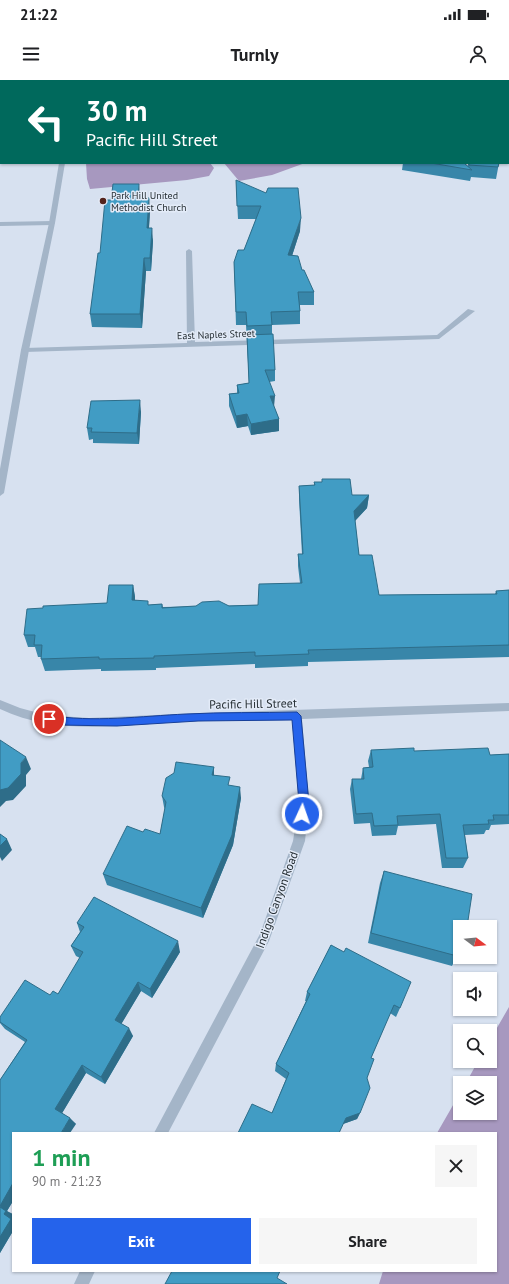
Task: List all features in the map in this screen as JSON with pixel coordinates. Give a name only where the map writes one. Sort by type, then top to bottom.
[{"type":"street","points":[[0,493],[25,350],[52,223],[62,164]]},
{"type":"street","points":[[0,224],[52,223]]},
{"type":"street","points":[[189,251],[190,345]]},
{"type":"street","name":"East Naples Street","points":[[25,350],[439,337],[471,311]]},
{"type":"street","name":"Pacific Hill Street","points":[[0,704],[26,715],[60,721],[117,722],[198,717],[297,716],[509,707]]},
{"type":"street","name":"Indigo Canyon Road","points":[[162,1132],[265,937],[299,841],[304,803],[297,716]]},
{"type":"street","points":[[81,1284],[87,1272]]},
{"type":"shaded area","points":[[86,164],[211,164],[214,168],[209,176],[187,180],[90,189],[87,179]]},
{"type":"shaded area","points":[[225,164],[302,164],[272,175],[239,181]]},
{"type":"shaded area","points":[[509,1007],[509,1284],[379,1284],[383,1272],[497,1272],[497,1132],[438,1132],[453,1105],[453,1120],[497,1120],[497,1076],[470,1076],[474,1068],[497,1068],[497,1028]]},
{"type":"building","points":[[437,164],[465,164],[472,170]]},
{"type":"building","points":[[469,164],[499,164],[498,167]]},
{"type":"building","points":[[236,180],[266,193],[268,188],[298,188],[301,218],[288,255],[298,256],[302,270],[304,270],[314,292],[298,292],[300,311],[271,312],[272,325],[247,326],[246,312],[236,312],[234,262],[238,250],[244,250],[261,206],[237,206]]},
{"type":"building","points":[[113,184],[139,184],[138,198],[149,198],[147,228],[152,228],[150,258],[144,258],[140,314],[90,314],[98,253],[100,253],[105,200],[111,200]]},
{"type":"building","points":[[273,334],[275,370],[265,370],[275,396],[270,396],[279,419],[251,424],[247,414],[236,416],[229,394],[239,393],[237,385],[249,383],[247,335]]},
{"type":"building","points":[[140,400],[137,433],[91,432],[92,428],[87,428],[91,401]]},
{"type":"building","points":[[322,479],[350,479],[352,495],[369,495],[354,511],[359,555],[372,555],[379,595],[497,594],[496,591],[509,590],[509,645],[308,650],[309,654],[255,656],[255,652],[154,656],[154,658],[99,659],[99,657],[41,659],[42,645],[34,645],[35,635],[24,635],[27,609],[43,608],[43,606],[107,603],[109,585],[133,585],[132,600],[148,601],[148,605],[162,604],[162,608],[196,606],[202,602],[219,601],[229,606],[258,605],[259,584],[302,583],[298,554],[303,554],[299,486],[315,485],[314,482],[322,482]]},
{"type":"building","points":[[0,740],[26,757],[21,763],[21,774],[8,788],[0,790]]},
{"type":"building","points":[[414,748],[414,751],[488,748],[490,755],[509,754],[509,815],[493,815],[494,820],[488,820],[489,824],[463,825],[468,858],[446,858],[440,814],[397,816],[398,825],[374,826],[372,813],[356,814],[352,779],[364,779],[363,768],[373,767],[371,750]]},
{"type":"building","points":[[176,762],[214,767],[212,775],[230,777],[228,785],[240,787],[232,835],[201,908],[103,874],[127,826],[143,832],[145,829],[160,834],[166,802],[162,796],[166,778],[174,773]]},
{"type":"building","points":[[0,834],[7,839],[0,846]]},
{"type":"building","points":[[384,871],[472,894],[468,920],[453,920],[453,955],[371,933]]},
{"type":"building","points":[[94,897],[178,941],[150,989],[138,982],[115,1020],[129,1028],[101,1077],[82,1065],[55,1109],[70,1118],[62,1132],[12,1132],[12,1185],[0,1206],[0,1080],[27,1040],[0,1022],[0,1017],[25,980],[50,995],[53,991],[58,994],[83,952],[71,946],[84,927],[77,923]]},
{"type":"building","points":[[331,945],[344,952],[346,948],[411,982],[400,1008],[394,1005],[371,1058],[374,1059],[367,1078],[370,1088],[360,1113],[346,1118],[339,1132],[238,1132],[252,1104],[272,1113],[289,1073],[276,1064],[310,994],[307,992]]},
{"type":"building","points":[[0,1207],[6,1211],[4,1214],[11,1219],[0,1237]]},
{"type":"building","points":[[171,1272],[280,1272],[277,1278],[287,1284],[165,1284]]},
{"type":"place","name":"Park Hill United Methodist Church","points":[[103,201]]},
{"type":"route","points":[[49,719],[60,721],[117,722],[198,717],[297,716],[304,803],[302,814]]}]
